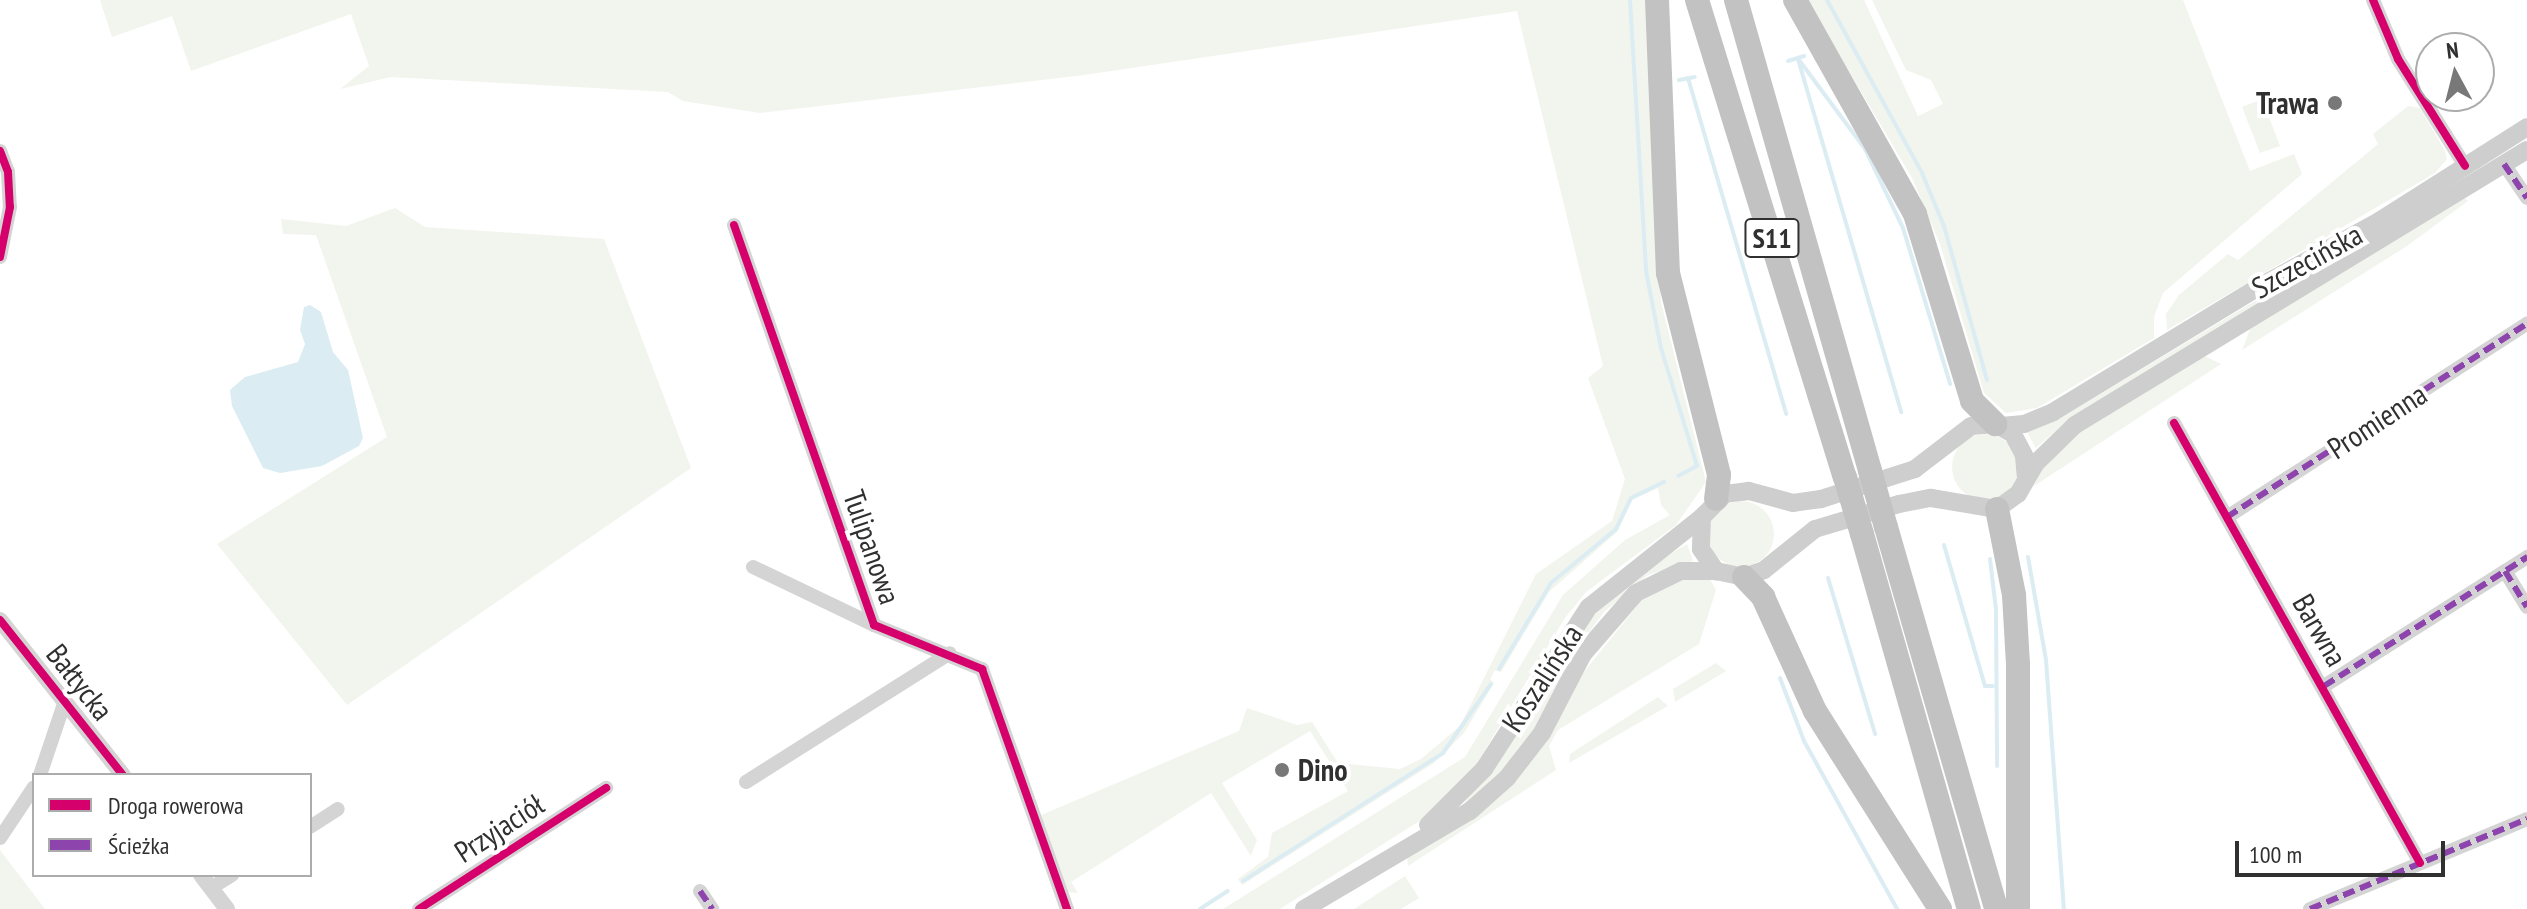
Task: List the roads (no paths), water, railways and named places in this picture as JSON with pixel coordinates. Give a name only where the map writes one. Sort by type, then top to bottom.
[{"type":"highway","points":[[1657,0],[1668,273],[1719,475],[1709,508]]},
{"type":"highway","name":"S11","points":[[1697,0],[1845,477],[1969,909]]},
{"type":"highway","name":"S11","points":[[1736,0],[1996,909]]},
{"type":"highway","points":[[1795,0],[1915,214],[1972,401],[1998,425]]},
{"type":"highway","points":[[1997,509],[2014,595],[2018,664],[2018,909]]},
{"type":"highway","points":[[1744,577],[1763,597],[1815,711],[1940,909]]},
{"type":"main road","name":"Szczecińska","points":[[1709,508],[1741,491],[1781,502],[1821,499],[1901,476],[1928,462],[1964,430],[2034,421],[2527,127]]},
{"type":"main road","name":"Szczecińska","points":[[1997,509],[2013,499],[2051,445],[2096,412],[2527,150]]},
{"type":"main road","points":[[1998,425],[2020,445],[2026,479]]},
{"type":"main road","points":[[1744,577],[1764,570],[1815,529],[1885,507],[1931,498],[1997,509]]},
{"type":"main road","points":[[1709,508],[1701,549],[1716,571]]},
{"type":"main road","name":"Koszalińska","points":[[1394,852],[1473,783],[1589,607],[1709,508]]},
{"type":"main road","name":"Koszalińska","points":[[1304,909],[1394,852],[1470,811],[1507,778],[1542,733],[1583,654],[1636,593],[1674,573],[1716,571],[1744,577]]},
{"type":"street","points":[[2373,0],[2398,59],[2465,166]]},
{"type":"street","points":[[0,151],[8,172],[10,207],[0,257]]},
{"type":"street","points":[[2504,164],[2527,198]]},
{"type":"street","name":"Tulipanowa","points":[[734,225],[874,625],[950,653],[982,669],[1067,909]]},
{"type":"street","name":"Promienna","points":[[2227,517],[2527,324]]},
{"type":"street","name":"Barwna","points":[[2174,423],[2324,686],[2420,863]]},
{"type":"street","points":[[2324,686],[2527,557]]},
{"type":"street","points":[[753,567],[874,625]]},
{"type":"street","points":[[2505,571],[2527,607]]},
{"type":"street","name":"Bałtycka","points":[[0,620],[121,773]]},
{"type":"street","points":[[746,782],[950,653]]},
{"type":"street","points":[[41,773],[65,701]]},
{"type":"street","name":"Przyjaciół","points":[[419,909],[606,788]]},
{"type":"street","points":[[0,838],[32,790]]},
{"type":"street","points":[[312,826],[338,809]]},
{"type":"street","points":[[2310,909],[2527,819]]},
{"type":"street","points":[[206,881],[227,909]]},
{"type":"street","points":[[700,891],[712,909]]},
{"type":"waterway","points":[[1630,0],[1646,271],[1661,348],[1697,466],[1678,476]]},
{"type":"waterway","points":[[1827,0],[1922,173],[1944,226],[1987,380]]},
{"type":"waterway","points":[[1788,61],[1804,56]]},
{"type":"waterway","points":[[1798,59],[1901,412]]},
{"type":"waterway","points":[[1799,60],[1865,149],[1903,228],[1950,384]]},
{"type":"waterway","points":[[1679,80],[1695,77]]},
{"type":"waterway","points":[[1688,78],[1786,414]]},
{"type":"waterway","points":[[1499,669],[1551,583],[1616,529],[1631,498],[1664,482]]},
{"type":"waterway","points":[[1944,545],[1985,686],[1993,686]]},
{"type":"waterway","points":[[2028,557],[2046,660],[2064,909]]},
{"type":"waterway","points":[[1990,559],[1996,609],[1997,766]]},
{"type":"waterway","points":[[1828,578],[1875,734]]},
{"type":"waterway","points":[[1780,678],[1804,741],[1897,909]]},
{"type":"waterway","points":[[1243,881],[1443,753],[1491,684]]},
{"type":"waterway","points":[[1200,909],[1228,891]]},
{"type":"place","name":"Trawa","points":[[2335,103]]},
{"type":"place","name":"Dino","points":[[1282,770]]}]
